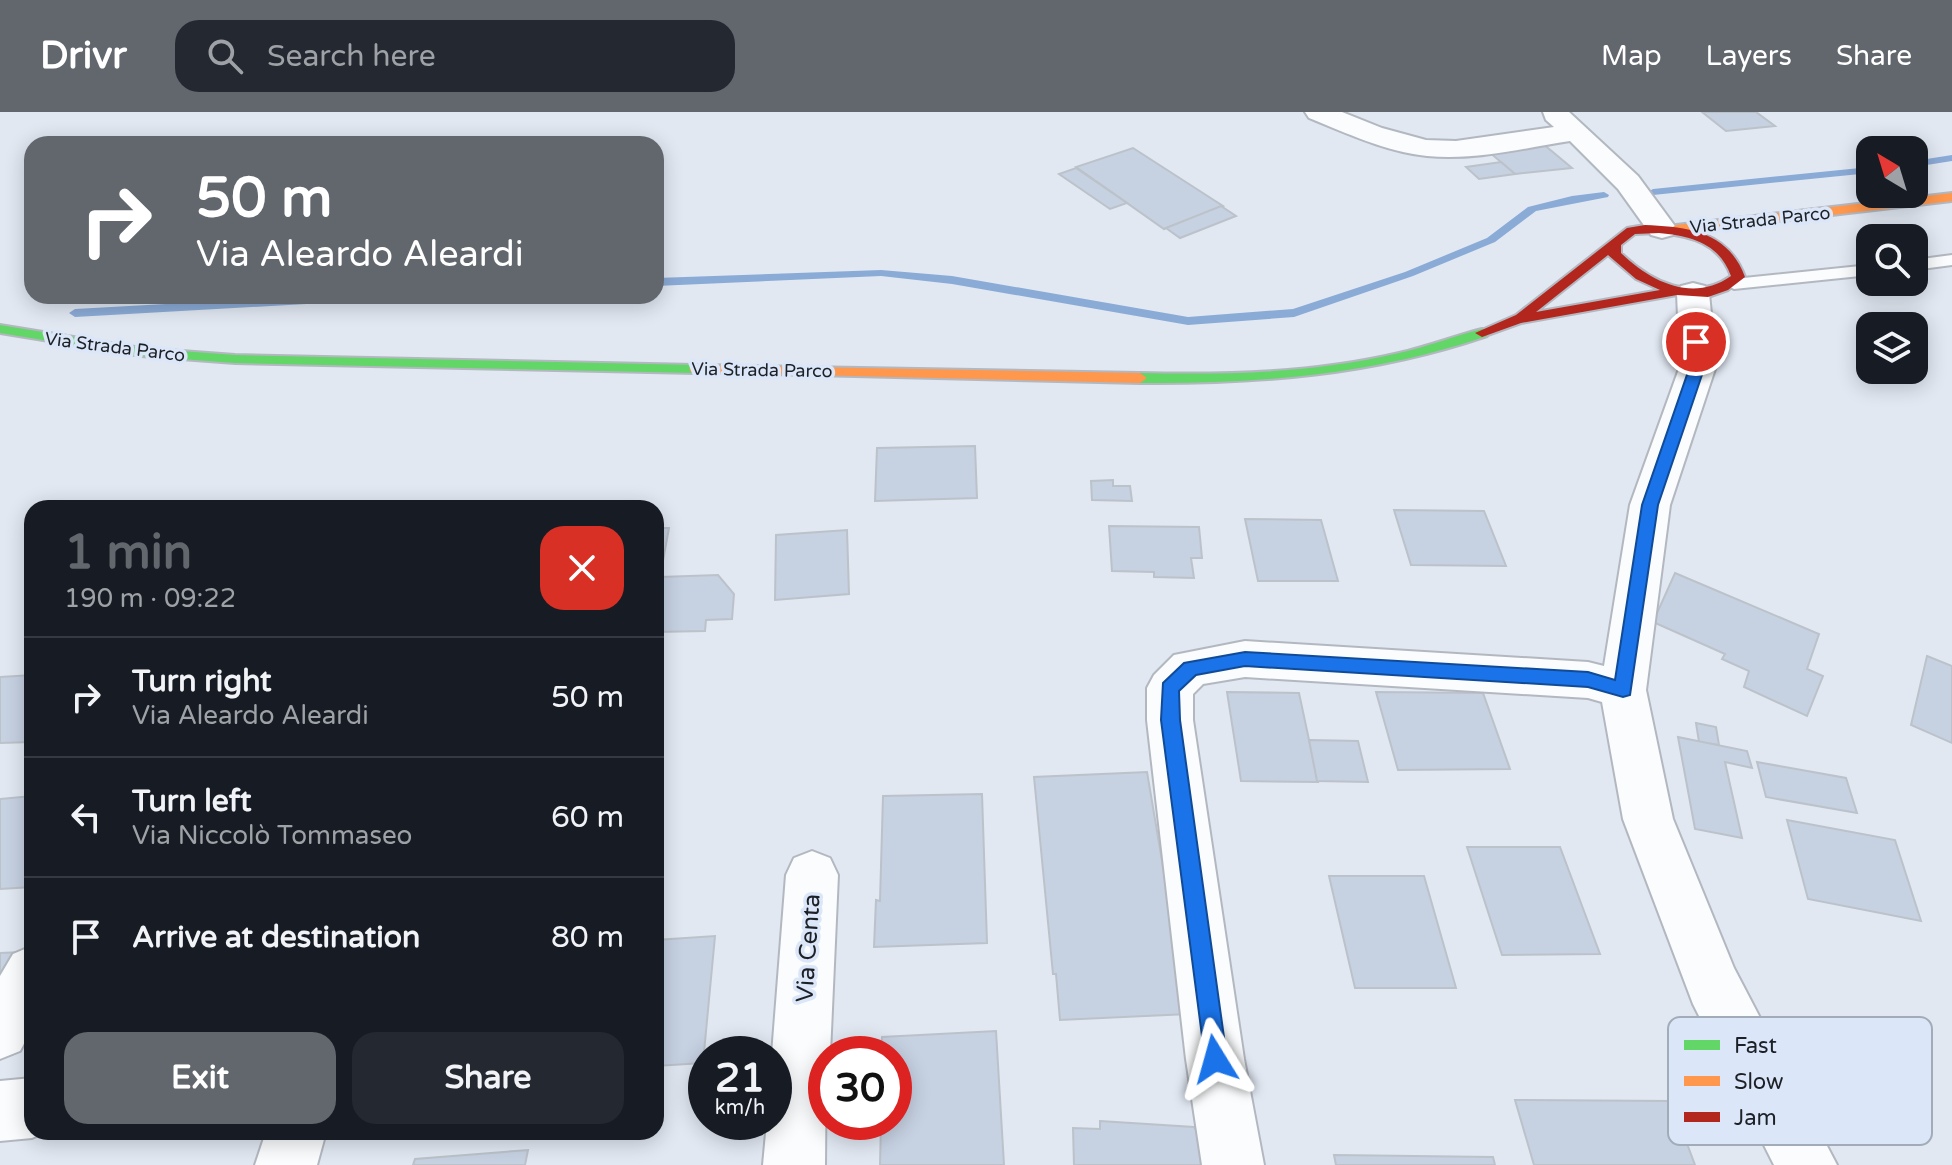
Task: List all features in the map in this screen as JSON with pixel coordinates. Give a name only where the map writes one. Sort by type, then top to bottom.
[{"type":"main road","name":"Via Strada Parco","points":[[1518,319],[1631,231],[1740,219],[1847,212],[1952,197]]},
{"type":"main road","name":"Via Strada Parco","points":[[1783,238],[1817,221],[1847,212]]},
{"type":"main road","points":[[1667,229],[1708,241],[1733,259],[1741,271]]},
{"type":"main road","points":[[1615,244],[1614,254],[1636,276],[1685,292]]},
{"type":"main road","name":"Via Strada Parco","points":[[0,329],[141,352],[235,359],[1164,379],[1337,370],[1404,357],[1466,339],[1518,319],[1685,292],[1724,290],[1741,271]]},
{"type":"street","points":[[1318,112],[1372,134],[1425,148],[1456,149],[1578,132]]},
{"type":"street","points":[[1554,112],[1578,132],[1667,229]]},
{"type":"street","points":[[1685,292],[1698,366],[1650,505],[1623,690],[1648,819],[1713,985],[1730,1017]]},
{"type":"street","points":[[1233,1165],[1210,1028],[1170,720],[1170,688],[1190,668],[1245,659],[1588,680],[1623,690]]},
{"type":"street","name":"Via Centa","points":[[794,1165],[812,875]]},
{"type":"street","points":[[0,1031],[24,988]]},
{"type":"street","points":[[0,1111],[24,1109]]},
{"type":"street","points":[[286,1165],[294,1140]]},
{"type":"street","points":[[1796,1145],[1806,1165]]},
{"type":"lane","points":[[1928,263],[1952,260]]},
{"type":"lane","points":[[1741,271],[1856,270]]},
{"type":"building","points":[[1702,112],[1756,112],[1775,126],[1726,131]]},
{"type":"building","points":[[1542,143],[1572,168],[1515,174],[1489,152]]},
{"type":"building","points":[[1133,148],[1223,206],[1164,229],[1076,167]]},
{"type":"building","points":[[1501,162],[1515,174],[1479,179],[1466,167]]},
{"type":"building","points":[[1076,168],[1127,203],[1110,209],[1059,174]]},
{"type":"building","points":[[1221,206],[1236,216],[1180,238],[1166,228]]},
{"type":"building","points":[[975,446],[977,498],[875,501],[877,448]]},
{"type":"building","points":[[1113,480],[1113,486],[1130,486],[1132,501],[1092,500],[1091,481]]},
{"type":"building","points":[[1394,510],[1484,511],[1506,566],[1411,565]]},
{"type":"building","points":[[1245,519],[1321,520],[1338,581],[1258,581]]},
{"type":"building","points":[[1109,526],[1199,527],[1202,558],[1191,558],[1194,578],[1154,577],[1154,572],[1112,571]]},
{"type":"building","points":[[664,528],[669,528],[664,555]]},
{"type":"building","points":[[847,530],[849,594],[775,600],[776,535]]},
{"type":"building","points":[[1675,573],[1819,634],[1807,669],[1823,676],[1807,716],[1744,687],[1749,671],[1722,659],[1725,654],[1653,622]]},
{"type":"building","points":[[718,575],[734,594],[732,619],[706,620],[705,631],[664,632],[664,577]]},
{"type":"building","points":[[1927,656],[1952,666],[1952,743],[1911,725]]},
{"type":"building","points":[[24,676],[24,742],[0,743],[0,677]]},
{"type":"building","points":[[1227,692],[1299,693],[1318,782],[1241,781]]},
{"type":"building","points":[[1376,692],[1483,693],[1510,769],[1398,770]]},
{"type":"building","points":[[1696,723],[1716,727],[1719,745],[1699,742]]},
{"type":"building","points":[[1678,737],[1747,751],[1752,768],[1725,762],[1742,838],[1695,829]]},
{"type":"building","points":[[1309,740],[1358,741],[1368,782],[1317,781]]},
{"type":"building","points":[[1757,762],[1846,778],[1857,813],[1766,797]]},
{"type":"building","points":[[1147,772],[1188,1014],[1060,1020],[1034,777]]},
{"type":"building","points":[[982,794],[987,943],[874,947],[876,900],[880,901],[883,796]]},
{"type":"building","points":[[24,797],[24,888],[0,889],[0,799]]},
{"type":"building","points":[[1787,820],[1895,840],[1921,921],[1808,899]]},
{"type":"building","points":[[1467,847],[1560,847],[1600,954],[1502,955]]},
{"type":"building","points":[[1329,876],[1424,876],[1456,988],[1355,988]]},
{"type":"building","points":[[715,936],[706,1036],[688,1036],[688,1064],[664,1065],[664,939]]},
{"type":"building","points":[[21,952],[0,993],[0,953]]},
{"type":"building","points":[[996,1031],[1004,1165],[880,1165],[881,1140],[912,1140],[912,1036],[901,1036]]},
{"type":"building","points":[[1515,1100],[1668,1101],[1668,1145],[1688,1145],[1695,1165],[1534,1165]]},
{"type":"building","points":[[1100,1121],[1194,1127],[1201,1135],[1204,1165],[1074,1165],[1073,1128],[1100,1129]]},
{"type":"building","points":[[528,1150],[525,1165],[413,1165],[415,1159]]},
{"type":"building","points":[[1334,1155],[1493,1157],[1495,1165],[1336,1165]]},
{"type":"waterway","points":[[1928,162],[1952,158]]},
{"type":"waterway","points":[[1653,192],[1856,171]]},
{"type":"waterway","points":[[664,282],[881,273],[952,280],[1188,321],[1294,313],[1409,274],[1491,240],[1532,209],[1604,195]]},
{"type":"waterway","points":[[75,313],[234,304]]},
{"type":"traffic: fast","points":[[0,329],[141,352],[235,359],[696,369]]},
{"type":"traffic: fast","points":[[1140,378],[1227,378],[1314,372],[1399,358],[1482,333]]},
{"type":"traffic: slow","points":[[1676,229],[1952,197]]},
{"type":"traffic: slow","points":[[696,369],[1140,378]]},
{"type":"traffic: jam","points":[[1645,229],[1688,234],[1714,244],[1725,252],[1738,277],[1708,293],[1691,294],[1657,285],[1626,266],[1614,254],[1615,244],[1631,231],[1645,229]]},
{"type":"traffic: jam","points":[[1523,315],[1615,244]]},
{"type":"traffic: jam","points":[[1482,333],[1518,319],[1678,291]]},
{"type":"route","points":[[1215,1059],[1170,720],[1170,688],[1190,668],[1245,659],[1588,680],[1623,690],[1650,505],[1698,366],[1696,342]]}]
